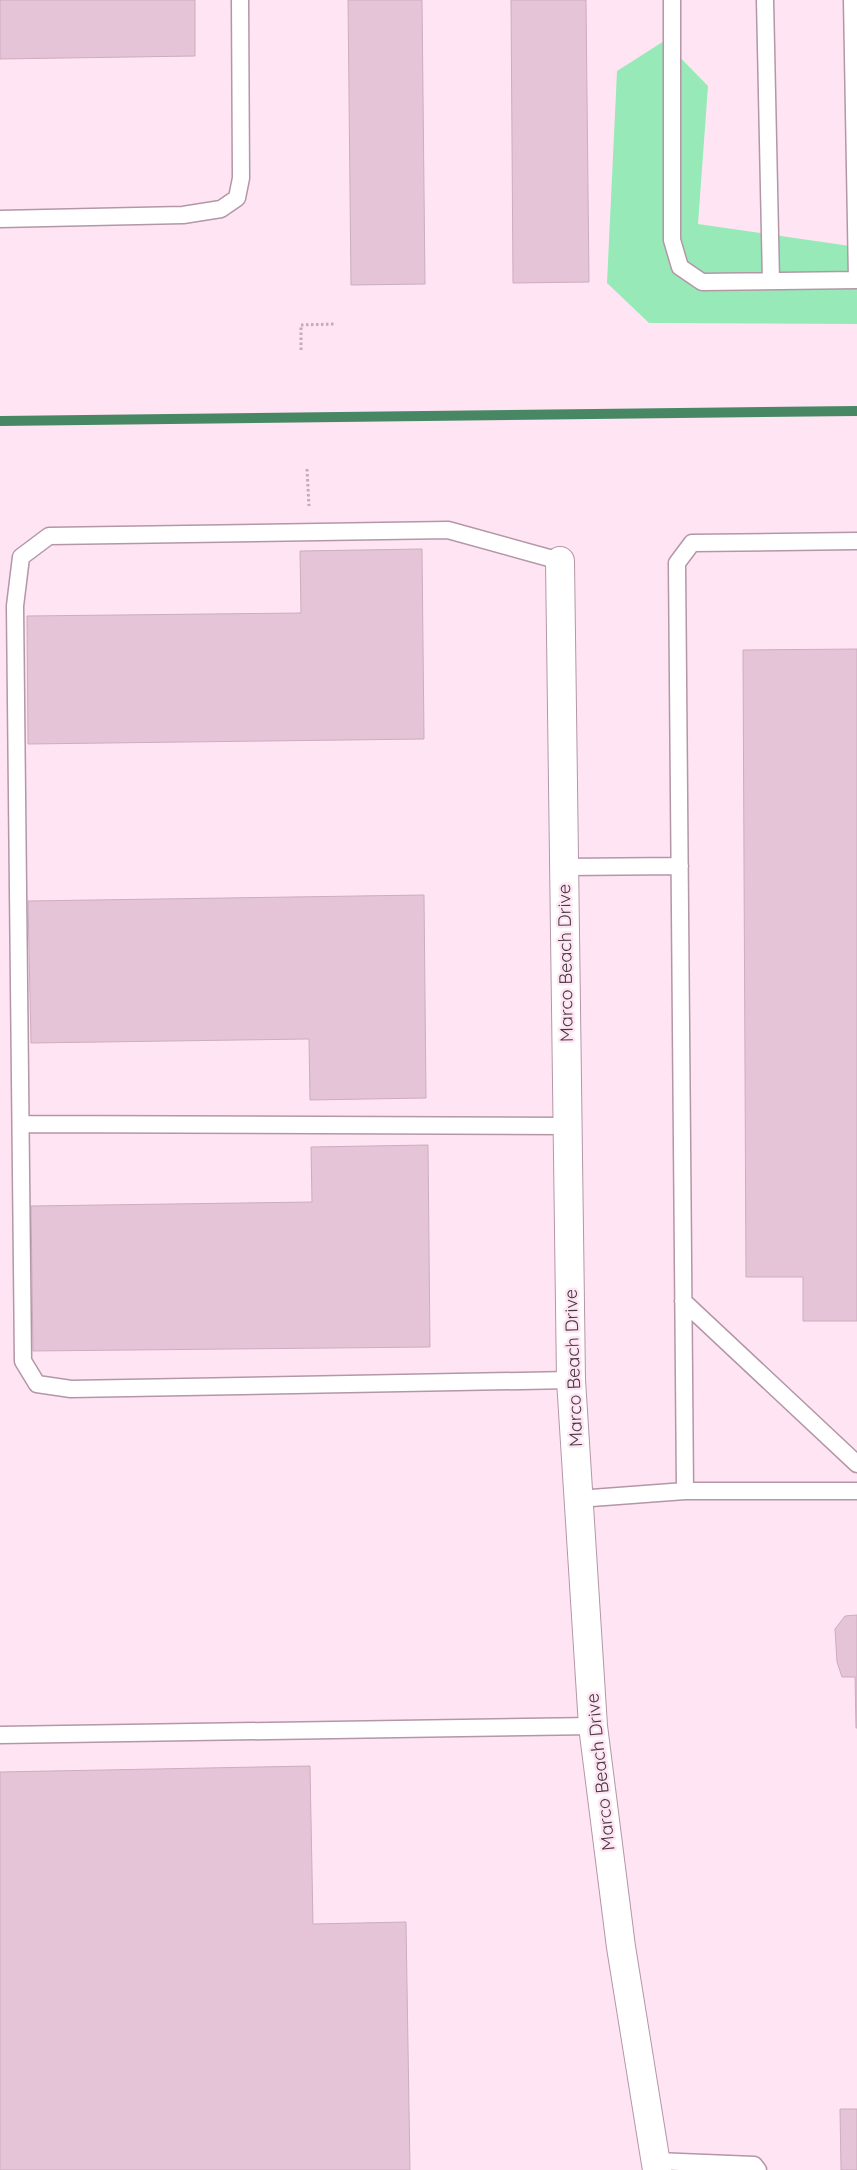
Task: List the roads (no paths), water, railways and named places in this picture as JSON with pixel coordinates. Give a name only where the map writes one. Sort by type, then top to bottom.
[{"type":"street","name":"Marco Beach Drive","points":[[560,561],[571,1380],[578,1499],[593,1726],[621,1947],[657,2165]]},
{"type":"lane","points":[[0,219],[182,215],[221,209],[237,198],[241,178],[240,0]]},
{"type":"lane","points":[[672,0],[672,240],[680,266],[702,282],[857,280],[852,0]]},
{"type":"lane","points":[[765,0],[771,281]]},
{"type":"lane","points":[[560,561],[448,530],[49,536],[20,557],[16,616],[23,1361],[37,1384],[71,1389],[571,1380]]},
{"type":"lane","points":[[685,1491],[677,563],[692,543],[857,541]]},
{"type":"lane","points":[[564,867],[680,866]]},
{"type":"lane","points":[[21,1124],[567,1126]]},
{"type":"lane","points":[[683,1301],[857,1464]]},
{"type":"lane","points":[[578,1499],[685,1491],[857,1491]]},
{"type":"lane","points":[[0,1735],[593,1726]]},
{"type":"lane","points":[[657,2165],[754,2165],[758,2170]]},
{"type":"waterway","points":[[0,421],[857,411]]}]
